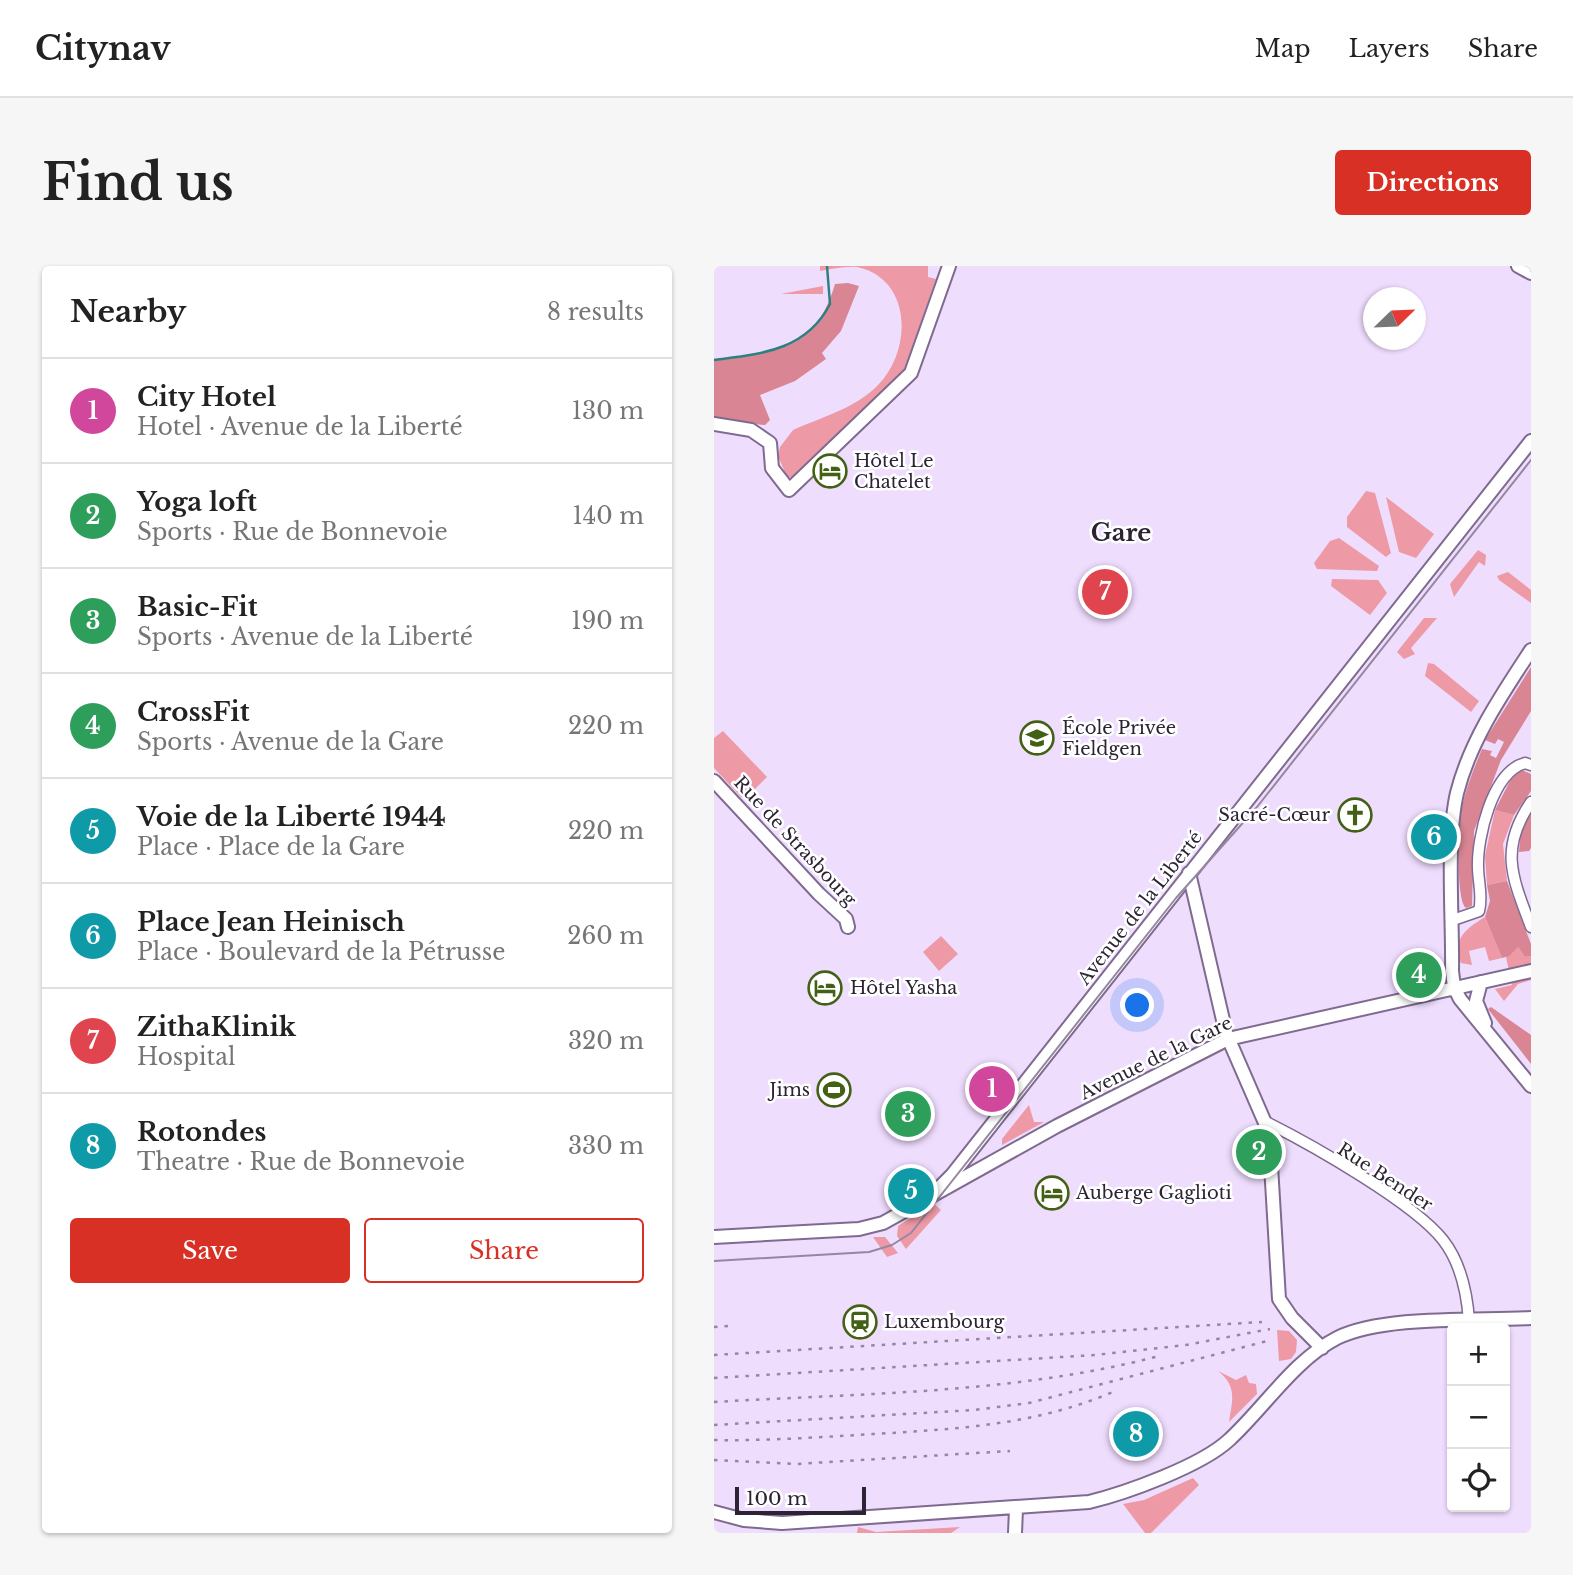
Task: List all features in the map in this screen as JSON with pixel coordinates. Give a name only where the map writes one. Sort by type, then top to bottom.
[{"type":"main road","points":[[714,424],[751,430],[770,443],[772,468],[779,481],[789,490],[911,373],[949,266]]},
{"type":"main road","points":[[1518,266],[1531,273]]},
{"type":"main road","name":"Avenue de la Liberté","points":[[931,1196],[952,1174],[1531,441]]},
{"type":"main road","points":[[1531,650],[1480,732],[1457,794],[1452,920],[1454,987],[1477,1023],[1498,1044],[1531,1086]]},
{"type":"main road","name":"Rue de Strasbourg","points":[[714,781],[818,894],[846,919],[848,927]]},
{"type":"main road","points":[[1189,873],[1228,1039],[1268,1123],[1279,1298],[1292,1318],[1322,1348]]},
{"type":"main road","name":"Avenue de la Gare","points":[[714,1237],[859,1229],[883,1223],[1056,1126],[1228,1039],[1531,971]]},
{"type":"main road","points":[[1481,982],[1477,1007],[1498,1044]]},
{"type":"main road","points":[[714,1512],[744,1520],[782,1523],[1070,1505],[1113,1497],[1207,1455],[1228,1441],[1322,1348],[1348,1334],[1370,1327],[1531,1318]]},
{"type":"main road","points":[[1015,1533],[1016,1509]]},
{"type":"street","points":[[1452,920],[1479,911],[1479,842],[1489,809],[1511,770],[1525,763],[1531,765]]},
{"type":"street","points":[[1531,802],[1513,832],[1510,862],[1531,927]]},
{"type":"street","name":"Rue Bender","points":[[1268,1123],[1403,1205],[1431,1226],[1444,1241],[1458,1268],[1466,1295],[1469,1321]]},
{"type":"shaded area","points":[[820,266],[928,266],[928,277],[936,279],[904,370],[794,477],[787,477],[778,456],[780,447],[793,430],[838,411],[869,393],[889,371],[901,336],[897,301],[889,286],[875,274],[857,267],[820,271]]},
{"type":"shaded area","points":[[835,284],[859,286],[841,331],[822,353],[826,359],[795,381],[760,395],[770,420],[765,425],[714,420],[714,360],[774,350],[804,336],[827,306]]},
{"type":"shaded area","points":[[823,286],[823,294],[781,294]]},
{"type":"shaded area","points":[[1366,491],[1375,493],[1391,553],[1386,557],[1347,527],[1347,517]]},
{"type":"shaded area","points":[[1386,497],[1434,534],[1416,558],[1399,552]]},
{"type":"shaded area","points":[[1339,538],[1379,566],[1377,571],[1317,569],[1314,563],[1330,541]]},
{"type":"shaded area","points":[[1478,550],[1486,555],[1485,566],[1479,562],[1454,597],[1450,584]]},
{"type":"shaded area","points":[[1508,572],[1531,590],[1531,603],[1499,580],[1497,576]]},
{"type":"shaded area","points":[[1332,579],[1378,580],[1387,593],[1370,615],[1331,586]]},
{"type":"shaded area","points":[[1424,618],[1437,618],[1411,648],[1415,654],[1404,659],[1397,652]]},
{"type":"shaded area","points":[[1428,663],[1434,664],[1479,701],[1471,712],[1425,676]]},
{"type":"shaded area","points":[[1531,667],[1531,711],[1501,760],[1474,831],[1472,906],[1466,908],[1460,891],[1459,860],[1464,799],[1482,749],[1492,751],[1490,755],[1496,758],[1504,742],[1498,739],[1495,744],[1485,740]]},
{"type":"shaded area","points":[[723,731],[767,777],[746,798],[741,797],[714,768],[714,738]]},
{"type":"shaded area","points":[[1522,770],[1531,774],[1531,791],[1514,815],[1495,810],[1511,779]]},
{"type":"shaded area","points":[[1495,810],[1514,815],[1503,844],[1507,881],[1487,885],[1485,856]]},
{"type":"shaded area","points":[[1531,812],[1531,848],[1529,851],[1519,852],[1521,830]]},
{"type":"shaded area","points":[[1507,881],[1531,944],[1531,956],[1525,957],[1518,947],[1509,956],[1502,958],[1485,917],[1490,901],[1487,885]]},
{"type":"shaded area","points":[[1485,917],[1502,958],[1489,961],[1485,947],[1469,951],[1472,965],[1461,963],[1458,947],[1462,935]]},
{"type":"shaded area","points":[[941,936],[958,954],[939,971],[923,952]]},
{"type":"shaded area","points":[[1518,947],[1525,957],[1531,956],[1531,980],[1518,984],[1504,1001],[1495,989],[1512,985],[1506,957]]},
{"type":"shaded area","points":[[1491,1007],[1531,1035],[1531,1064],[1488,1009]]},
{"type":"shaded area","points":[[1029,1105],[1034,1122],[1044,1122],[1002,1145],[1002,1139]]},
{"type":"shaded area","points":[[933,1203],[941,1210],[906,1249],[897,1236],[898,1226]]},
{"type":"shaded area","points":[[873,1237],[885,1237],[898,1253],[887,1257]]},
{"type":"shaded area","points":[[1277,1330],[1289,1331],[1297,1340],[1296,1352],[1291,1359],[1279,1361]]},
{"type":"shaded area","points":[[1218,1371],[1236,1380],[1246,1375],[1249,1383],[1256,1384],[1257,1394],[1229,1422],[1231,1389]]},
{"type":"shaded area","points":[[1193,1478],[1199,1485],[1151,1533],[1145,1533],[1123,1504],[1144,1500]]},
{"type":"shaded area","points":[[858,1527],[876,1532],[960,1527],[951,1533],[857,1533]]},
{"type":"waterway","points":[[714,360],[765,352],[795,341],[808,332],[830,304],[827,266]]},
{"type":"tram line","points":[[714,1261],[869,1252],[892,1245],[911,1233],[1176,898],[1257,807],[1531,460]]},
{"type":"railway","points":[[714,1355],[1262,1322]]},
{"type":"railway","points":[[714,1327],[728,1326]]},
{"type":"railway","points":[[714,1378],[1095,1355],[1186,1345],[1270,1329]]},
{"type":"railway","points":[[714,1425],[974,1410],[1029,1403],[1271,1340]]},
{"type":"railway","points":[[714,1402],[882,1394],[994,1385],[1104,1369],[1159,1356]]},
{"type":"railway","points":[[714,1440],[794,1438],[967,1427],[1056,1411],[1115,1391]]},
{"type":"railway","points":[[714,1460],[796,1464],[1010,1451]]},
{"type":"place","name":"Hôtel Le Chatelet","points":[[830,471]]},
{"type":"place","name":"ZithaKlinik","points":[[1105,592]]},
{"type":"place","name":"École Privée Fieldgen","points":[[1037,738]]},
{"type":"place","name":"Sacré-Cœur","points":[[1355,815]]},
{"type":"place","name":"Place Jean Heinisch","points":[[1434,837]]},
{"type":"place","name":"CrossFit","points":[[1419,975]]},
{"type":"place","name":"Hôtel Yasha","points":[[825,988]]},
{"type":"place","name":"City Hotel","points":[[992,1089]]},
{"type":"place","name":"Jims","points":[[834,1090]]},
{"type":"place","name":"Basic-Fit","points":[[908,1114]]},
{"type":"place","name":"Yoga loft","points":[[1259,1152]]},
{"type":"place","name":"Voie de la Liberté 1944","points":[[911,1191]]},
{"type":"place","name":"Auberge Gaglioti","points":[[1052,1193]]},
{"type":"place","name":"Luxembourg","points":[[860,1322]]},
{"type":"place","name":"Rotondes","points":[[1136,1434]]},
{"type":"district","name":"Gare","points":[[1121,532]]}]
